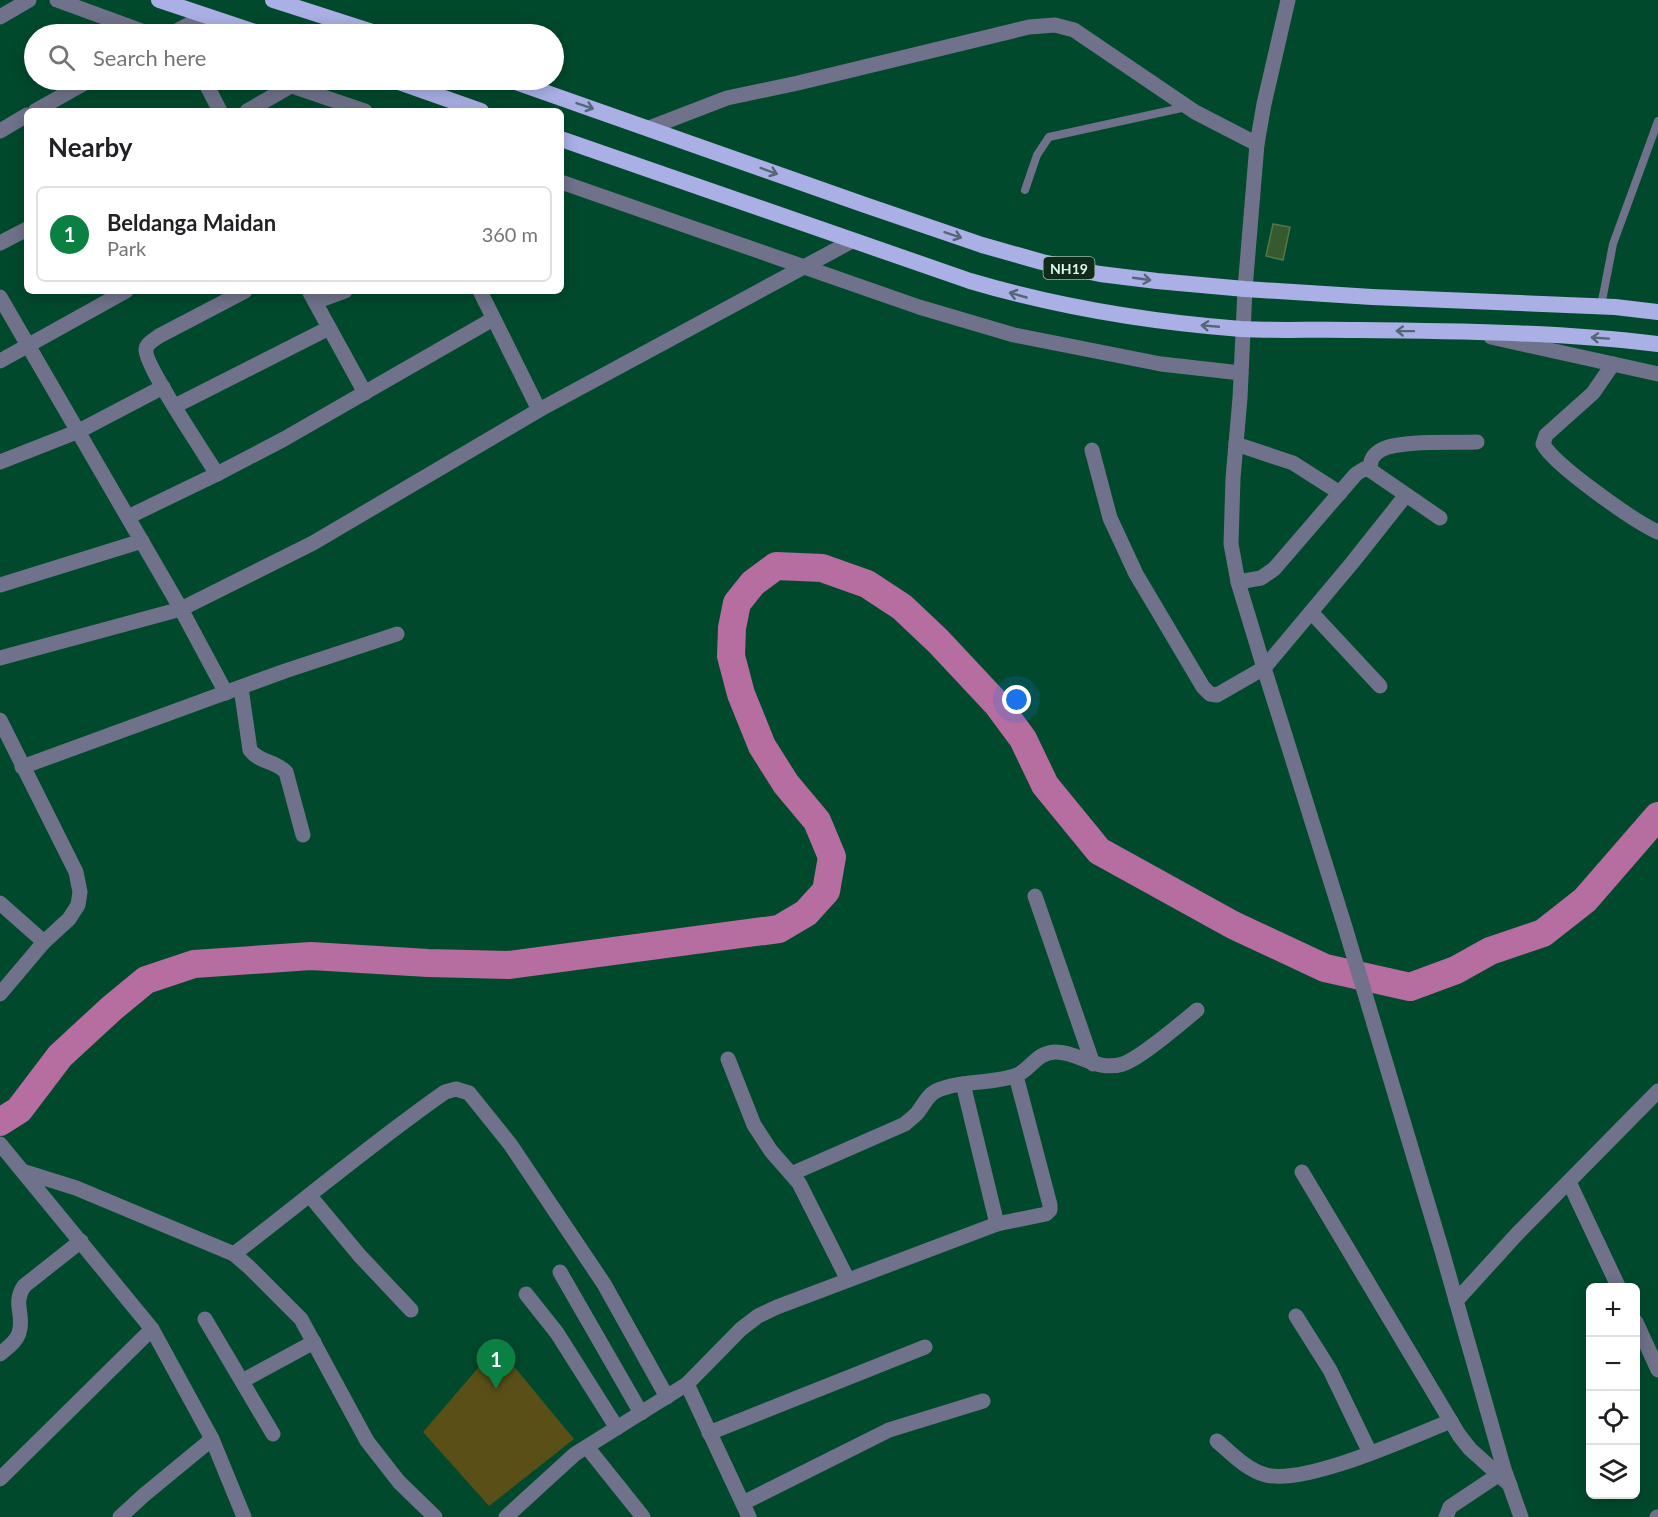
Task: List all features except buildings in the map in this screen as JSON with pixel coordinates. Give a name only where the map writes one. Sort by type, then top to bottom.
[{"type":"highway","points":[[159,0],[230,24]]},
{"type":"highway","points":[[273,0],[348,24]]},
{"type":"highway","points":[[416,90],[454,107]]},
{"type":"highway","name":"NH19","points":[[539,90],[865,205],[982,245],[1042,262],[1134,278],[1245,289],[1372,297],[1601,306],[1658,312]]},
{"type":"highway","name":"NH19","points":[[564,140],[852,241],[1025,297],[1157,321],[1244,329],[1468,333],[1589,338],[1658,345]]},
{"type":"street","points":[[57,0],[123,24]]},
{"type":"street","points":[[1288,0],[1257,144],[1245,289],[1231,544],[1238,582],[1345,927],[1456,1301],[1504,1480],[1521,1517]]},
{"type":"street","points":[[0,18],[19,3]]},
{"type":"street","points":[[190,24],[205,16]]},
{"type":"street","points":[[649,128],[727,98],[1029,27],[1055,25],[1074,30],[1188,107],[1257,144]]},
{"type":"street","points":[[40,108],[72,90]]},
{"type":"street","points":[[209,90],[218,108]]},
{"type":"street","points":[[252,108],[284,90]]},
{"type":"street","points":[[314,90],[358,108]]},
{"type":"street","points":[[0,131],[24,117]]},
{"type":"street","points":[[564,183],[919,307],[1014,335],[1161,364],[1241,373]]},
{"type":"street","points":[[0,243],[24,231]]},
{"type":"street","points":[[0,658],[181,609],[313,543],[539,410],[852,241]]},
{"type":"street","points":[[0,361],[120,294]]},
{"type":"street","points":[[217,474],[147,360],[145,351],[148,344],[240,294]]},
{"type":"street","points":[[328,294],[312,297],[364,393]]},
{"type":"street","points":[[481,294],[539,410]]},
{"type":"street","points":[[0,297],[181,609],[226,693]]},
{"type":"street","points":[[128,517],[217,474],[493,319]]},
{"type":"street","points":[[175,406],[329,328]]},
{"type":"street","points":[[1468,333],[1658,374]]},
{"type":"street","points":[[1613,364],[1593,393],[1546,435],[1543,444],[1560,464],[1632,517],[1658,532]]},
{"type":"street","points":[[0,462],[79,431],[163,387]]},
{"type":"street","points":[[1370,470],[1370,462],[1375,455],[1392,446],[1477,442]]},
{"type":"street","points":[[1236,444],[1293,463],[1340,493]]},
{"type":"street","points":[[1092,450],[1110,518],[1136,574],[1203,687],[1210,694],[1217,695],[1264,668],[1406,495]]},
{"type":"street","points":[[1238,582],[1261,578],[1274,569],[1356,474],[1364,469],[1370,470],[1440,518]]},
{"type":"street","points":[[0,585],[142,541]]},
{"type":"street","points":[[1311,612],[1380,686]]},
{"type":"street","points":[[22,767],[397,634]]},
{"type":"street","points":[[241,688],[250,750],[256,757],[279,765],[286,772],[303,835]]},
{"type":"street","points":[[0,720],[76,872],[80,892],[78,905],[69,919],[44,942],[0,994]]},
{"type":"street","points":[[1035,896],[1093,1064]]},
{"type":"street","points":[[0,903],[44,942]]},
{"type":"street","points":[[791,1174],[895,1130],[916,1114],[933,1093],[963,1084],[1016,1076],[1035,1060],[1052,1052],[1062,1052],[1093,1064],[1108,1066],[1123,1063],[1141,1053],[1197,1010]]},
{"type":"street","points":[[728,1059],[753,1125],[771,1151],[799,1183],[848,1280]]},
{"type":"street","points":[[506,1517],[575,1454],[687,1384],[741,1329],[758,1316],[777,1306],[997,1224],[1041,1217],[1050,1210],[1016,1076]]},
{"type":"street","points":[[963,1084],[997,1224]]},
{"type":"street","points":[[234,1254],[366,1150],[445,1092],[456,1089],[469,1093],[510,1144],[604,1284],[667,1397]]},
{"type":"street","points":[[1456,1301],[1517,1234],[1658,1091]]},
{"type":"street","points":[[0,1144],[152,1329],[212,1439],[244,1517]]},
{"type":"street","points":[[24,1172],[76,1188],[234,1254],[301,1319],[367,1441],[399,1482],[435,1517]]},
{"type":"street","points":[[1302,1172],[1451,1421],[1470,1449],[1504,1480]]},
{"type":"street","points":[[1569,1182],[1617,1283]]},
{"type":"street","points":[[310,1196],[360,1256],[411,1310]]},
{"type":"street","points":[[0,1354],[19,1333],[17,1300],[24,1286],[81,1241]]},
{"type":"street","points":[[560,1272],[640,1413]]},
{"type":"street","points":[[526,1294],[557,1333],[617,1428]]},
{"type":"street","points":[[1296,1316],[1335,1378],[1370,1454]]},
{"type":"street","points":[[205,1318],[273,1434]]},
{"type":"street","points":[[0,1479],[152,1329]]},
{"type":"street","points":[[1640,1332],[1658,1370]]},
{"type":"street","points":[[242,1382],[314,1342]]},
{"type":"street","points":[[710,1433],[925,1347]]},
{"type":"street","points":[[687,1384],[746,1510],[889,1430],[983,1401]]},
{"type":"street","points":[[1217,1441],[1253,1470],[1285,1477],[1370,1454],[1451,1421]]},
{"type":"street","points":[[120,1517],[212,1439]]},
{"type":"street","points":[[586,1447],[643,1517]]},
{"type":"street","points":[[1446,1517],[1450,1507],[1504,1480]]},
{"type":"lane","points":[[1025,190],[1037,155],[1049,137],[1188,107]]},
{"type":"lane","points":[[1601,306],[1613,244],[1658,121]]},
{"type":"shaded area","points":[[497,1346],[574,1439],[489,1506],[423,1432]]},
{"type":"waterway","points":[[0,1122],[19,1110],[60,1056],[146,980],[194,964],[311,956],[508,965],[779,929],[806,913],[826,891],[832,857],[817,821],[786,784],[762,746],[741,694],[731,656],[732,628],[737,603],[753,583],[776,566],[822,568],[867,584],[902,607],[938,641],[997,704],[1023,739],[1045,785],[1099,851],[1233,925],[1325,968],[1410,987],[1456,970],[1490,951],[1543,933],[1585,900],[1658,816]]},
{"type":"place","name":"Beldanga Maidan","points":[[496,1389]]}]
